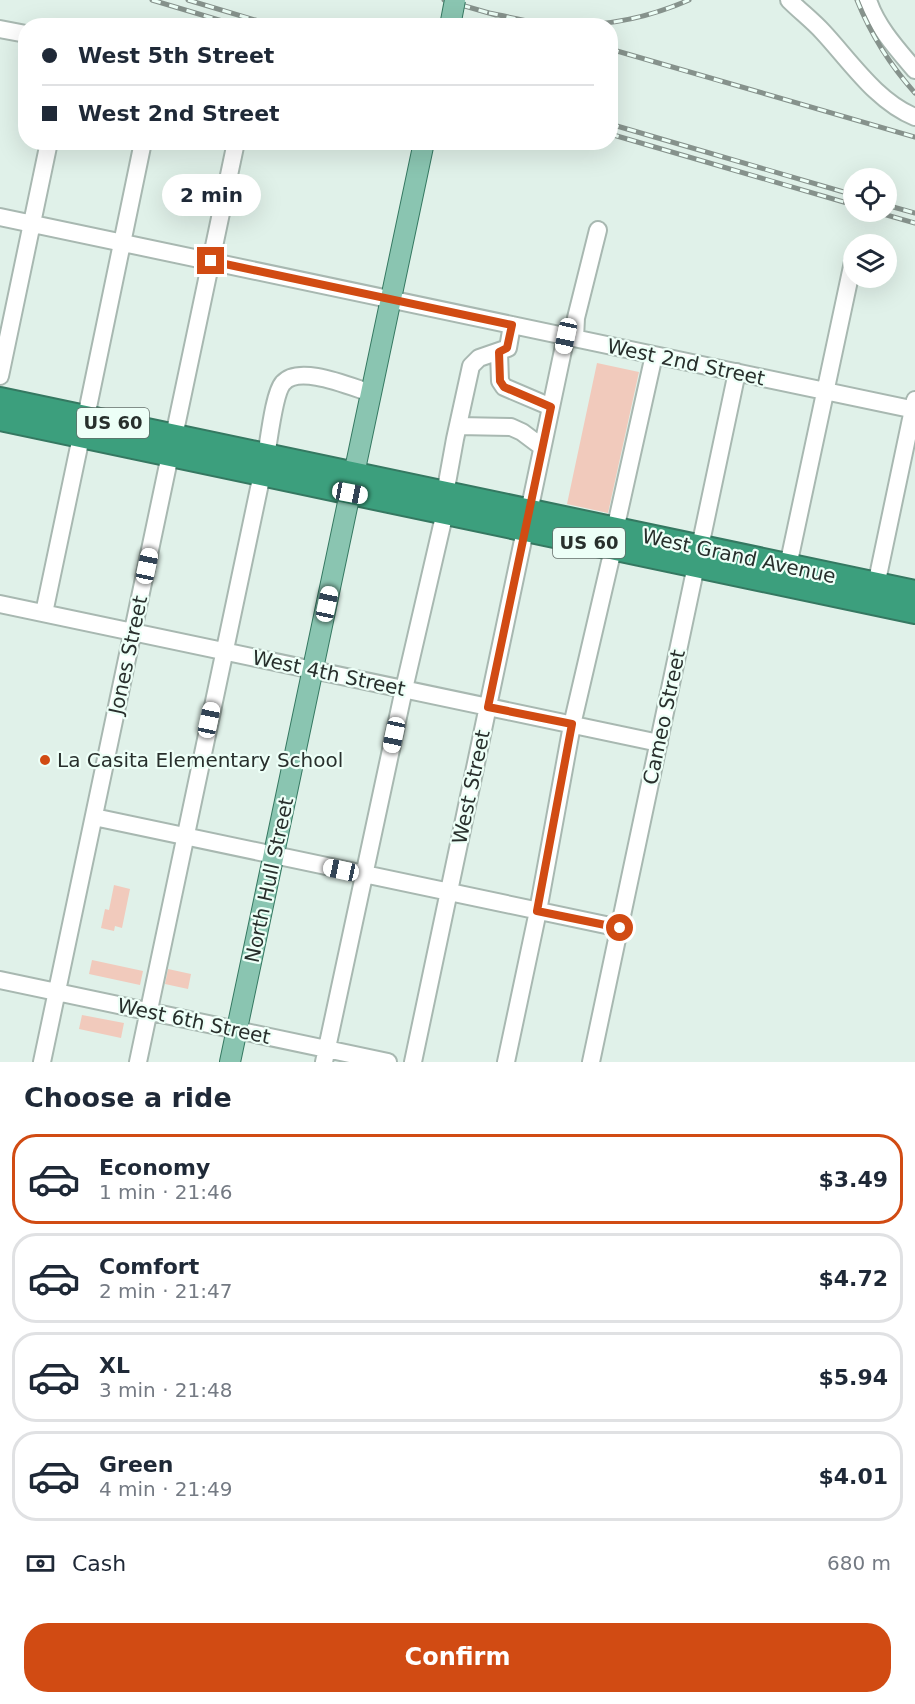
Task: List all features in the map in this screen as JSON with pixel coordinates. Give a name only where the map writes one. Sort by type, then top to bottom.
[{"type":"highway","name":"West Grand Avenue","points":[[0,399],[83,427]]},
{"type":"highway","name":"West Grand Avenue","points":[[0,419],[83,427],[874,594],[915,592]]},
{"type":"highway","name":"West Grand Avenue","points":[[698,556],[788,566],[874,594],[915,612]]},
{"type":"main road","points":[[452,18],[455,0]]},
{"type":"main road","name":"North Hull Street","points":[[230,1062],[423,150]]},
{"type":"street","points":[[789,0],[820,29],[878,92],[905,113],[915,117]]},
{"type":"street","points":[[868,0],[871,11],[896,48],[915,70]]},
{"type":"street","points":[[0,29],[18,32]]},
{"type":"street","points":[[0,376],[47,150]]},
{"type":"street","points":[[44,613],[141,150]]},
{"type":"street","name":"Jones Street","points":[[42,1062],[234,150]]},
{"type":"street","name":"West 2nd Street","points":[[0,217],[825,391],[914,406]]},
{"type":"street","name":"West Street","points":[[413,1062],[551,407],[598,230]]},
{"type":"street","points":[[788,566],[847,288]]},
{"type":"street","points":[[325,1055],[445,503],[471,366],[479,358],[507,348],[512,325]]},
{"type":"street","points":[[499,352],[500,381],[504,387],[551,407]]},
{"type":"street","points":[[506,1062],[572,724],[654,355]]},
{"type":"street","name":"Cameo Street","points":[[591,1062],[737,372]]},
{"type":"street","points":[[138,1062],[281,385],[289,377],[304,375],[371,393]]},
{"type":"street","points":[[874,594],[914,406]]},
{"type":"street","points":[[458,426],[511,427],[543,447]]},
{"type":"street","name":"West 4th Street","points":[[0,604],[659,743]]},
{"type":"street","points":[[94,817],[620,928]]},
{"type":"street","name":"West 6th Street","points":[[0,980],[237,1030],[325,1055],[388,1062]]},
{"type":"building","points":[[597,363],[639,372],[608,513],[567,504]]},
{"type":"building","points":[[114,885],[130,889],[122,928],[115,926],[114,931],[101,928],[105,909],[109,910]]},
{"type":"building","points":[[92,960],[143,971],[140,985],[89,974]]},
{"type":"building","points":[[168,969],[191,974],[188,989],[165,984]]},
{"type":"building","points":[[82,1015],[124,1023],[121,1038],[79,1029]]},
{"type":"railway","points":[[152,0],[212,18]]},
{"type":"railway","points":[[188,0],[248,18]]},
{"type":"railway","points":[[444,0],[496,15]]},
{"type":"railway","points":[[618,21],[658,12],[689,0]]},
{"type":"railway","points":[[857,0],[882,49],[897,72],[915,93]]},
{"type":"railway","points":[[489,13],[512,18]]},
{"type":"railway","points":[[618,51],[915,137]]},
{"type":"railway","points":[[618,126],[843,192]]},
{"type":"railway","points":[[618,136],[843,202]]},
{"type":"railway","points":[[897,208],[915,213]]},
{"type":"railway","points":[[897,218],[915,223]]},
{"type":"place","name":"La Casita Elementary School","points":[[45,760]]},
{"type":"route","points":[[211,261],[512,325],[507,348],[499,352],[500,381],[504,387],[551,407],[488,707],[572,724],[537,911],[620,928]]}]
